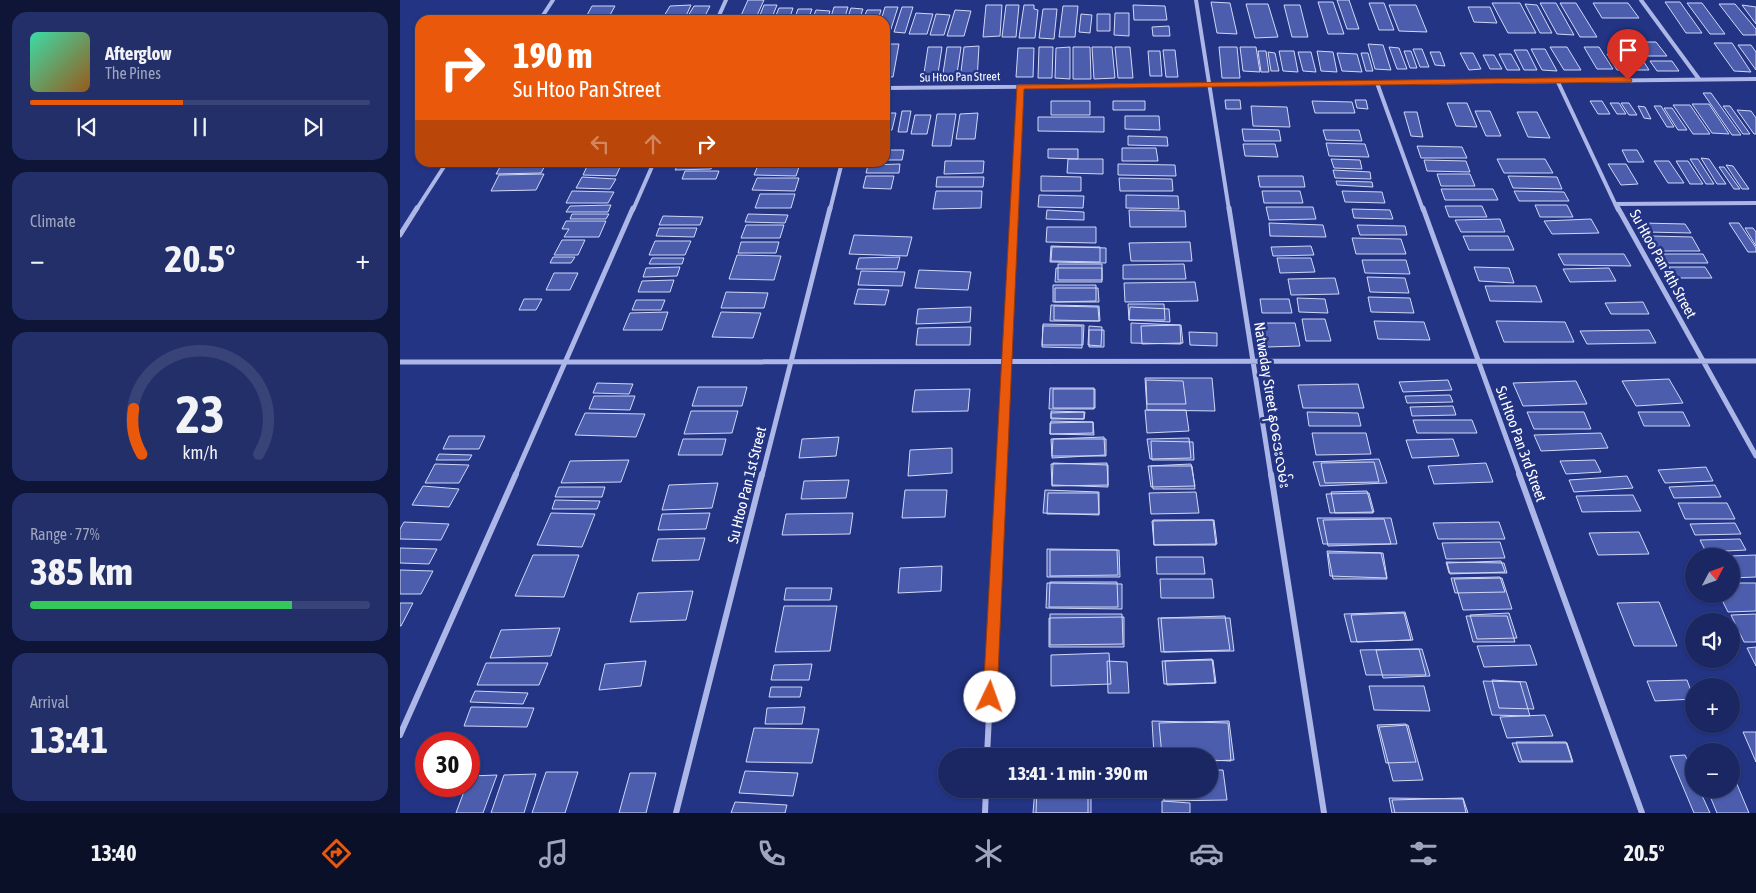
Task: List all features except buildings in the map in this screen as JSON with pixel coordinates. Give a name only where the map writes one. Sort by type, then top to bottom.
[{"type":"street","points":[[543,15],[553,0]]},
{"type":"street","points":[[719,15],[726,0]]},
{"type":"street","name":"Natwaday Street နဝဒေးလမ်း","points":[[1196,0],[1324,813]]},
{"type":"street","points":[[1641,0],[1699,79]]},
{"type":"street","name":"Su Htoo Pan Street","points":[[890,88],[1756,79]]},
{"type":"street","name":"Su Htoo Pan 4th Street","points":[[1557,80],[1615,204],[1756,456]]},
{"type":"street","name":"Su Htoo Pan 3rd Street","points":[[1377,83],[1642,813]]},
{"type":"street","points":[[987,748],[1020,87]]},
{"type":"street","points":[[400,235],[444,167]]},
{"type":"street","points":[[400,735],[652,167]]},
{"type":"street","name":"Su Htoo Pan 1st Street","points":[[676,813],[841,167]]},
{"type":"street","points":[[1615,204],[1756,203]]},
{"type":"street","points":[[400,362],[1756,361]]},
{"type":"street","points":[[985,813],[986,798]]},
{"type":"route","points":[[990,697],[1020,87],[1628,80]]}]
